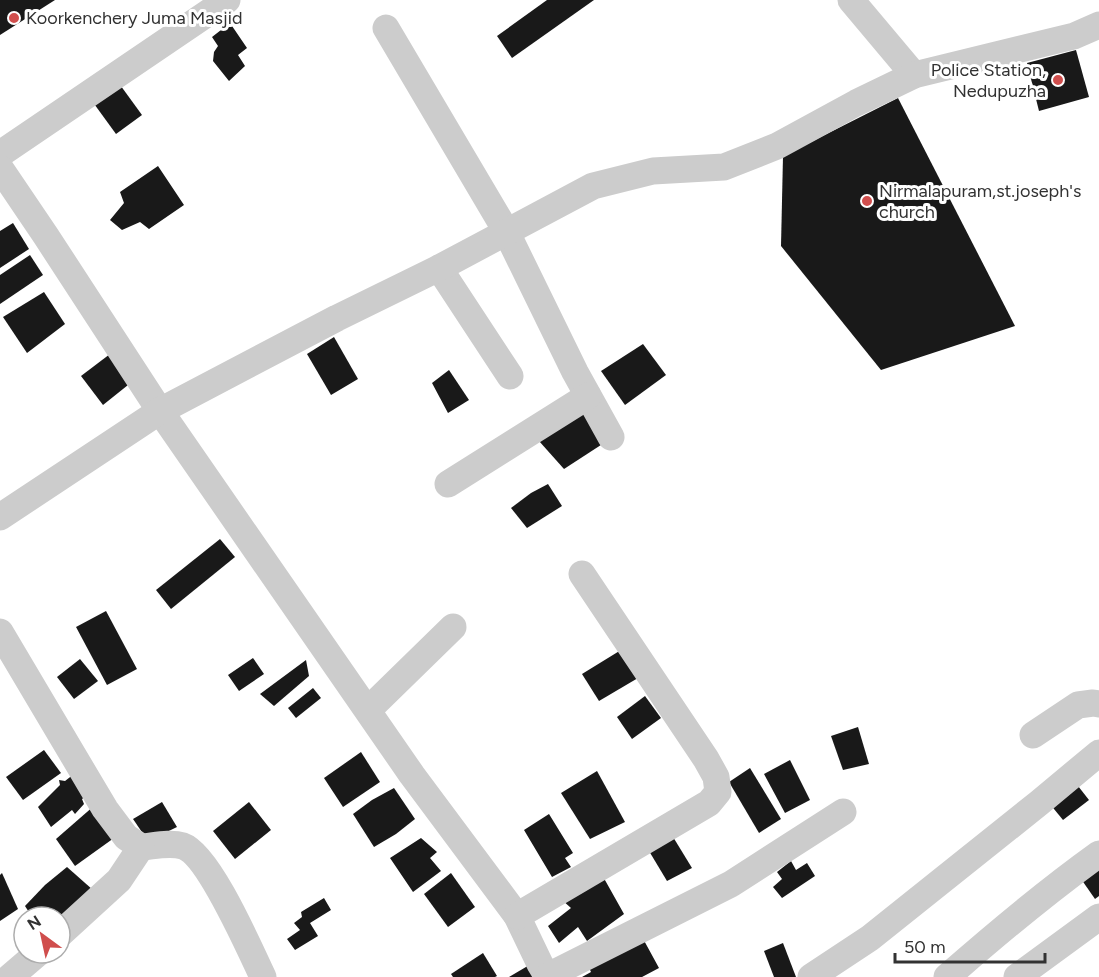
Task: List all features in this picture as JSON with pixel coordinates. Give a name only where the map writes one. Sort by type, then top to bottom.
[{"type":"street","points":[[0,154],[227,0]]},
{"type":"street","points":[[851,0],[914,75]]},
{"type":"street","points":[[0,517],[160,411],[593,186],[653,171],[724,166],[777,146],[856,103],[914,75],[1074,36],[1099,25]]},
{"type":"street","points":[[386,28],[506,231],[575,372],[611,437]]},
{"type":"street","points":[[0,168],[160,411],[412,775],[517,916],[548,976],[730,884],[843,812]]},
{"type":"street","points":[[439,268],[510,376]]},
{"type":"street","points":[[448,483],[588,396]]},
{"type":"street","points":[[517,916],[709,803],[718,792],[716,777],[706,759],[582,574]]},
{"type":"street","points":[[368,710],[453,627]]},
{"type":"street","points":[[0,632],[105,809],[126,837],[141,848],[166,844],[184,846],[200,860],[226,901],[263,977]]},
{"type":"street","points":[[1033,735],[1078,705],[1099,704]]},
{"type":"street","points":[[810,977],[870,938],[1099,753]]},
{"type":"street","points":[[72,923],[119,880],[141,848]]},
{"type":"street","points":[[947,977],[1062,881],[1099,854]]},
{"type":"street","points":[[1017,977],[1099,917]]},
{"type":"street","points":[[10,977],[24,965]]},
{"type":"building","name":"Koorkenchery Juma Masjid","points":[[0,0],[55,0],[0,35]]},
{"type":"building","points":[[547,0],[594,0],[512,58],[497,36]]},
{"type":"building","points":[[230,23],[247,48],[238,55],[245,66],[229,81],[213,61],[214,52],[218,46],[212,37]]},
{"type":"building","name":"Police Station, Nedupuzha","points":[[1076,50],[1089,97],[1039,111],[1027,63]]},
{"type":"building","points":[[118,82],[142,115],[116,134],[92,101]]},
{"type":"building","name":"Nirmalapuram,st.joseph's church","points":[[898,98],[1015,326],[881,370],[781,246],[783,156]]},
{"type":"building","points":[[158,166],[184,205],[149,229],[140,222],[122,230],[110,220],[124,203],[120,192]]},
{"type":"building","points":[[13,223],[29,249],[0,268],[0,231]]},
{"type":"building","points":[[30,255],[43,275],[0,304],[0,275]]},
{"type":"building","points":[[44,292],[65,324],[27,353],[3,317]]},
{"type":"building","points":[[334,337],[358,379],[331,395],[307,354]]},
{"type":"building","points":[[643,344],[666,375],[625,405],[601,371]]},
{"type":"building","points":[[110,354],[128,385],[103,405],[81,376]]},
{"type":"building","points":[[449,370],[469,400],[448,413],[432,383]]},
{"type":"building","points":[[581,408],[604,443],[564,469],[539,441]]},
{"type":"building","points":[[548,484],[562,506],[527,528],[511,508]]},
{"type":"building","points":[[220,539],[235,557],[171,609],[156,590]]},
{"type":"building","points":[[106,611],[137,669],[107,685],[76,627]]},
{"type":"building","points":[[621,650],[638,678],[599,701],[582,674]]},
{"type":"building","points":[[253,658],[264,674],[239,691],[228,675]]},
{"type":"building","points":[[80,659],[98,681],[74,699],[57,677]]},
{"type":"building","points":[[306,660],[309,676],[274,706],[260,694]]},
{"type":"building","points":[[313,688],[321,698],[296,718],[288,708]]},
{"type":"building","points":[[645,696],[661,718],[632,739],[617,717]]},
{"type":"building","points":[[858,727],[869,764],[843,770],[831,736]]},
{"type":"building","points":[[44,750],[61,773],[23,800],[6,777]]},
{"type":"building","points":[[361,752],[380,782],[343,807],[324,778]]},
{"type":"building","points":[[790,760],[810,800],[785,813],[764,774]]},
{"type":"building","points":[[750,768],[781,819],[759,833],[729,782]]},
{"type":"building","points":[[597,771],[625,822],[590,839],[561,793]]},
{"type":"building","points":[[74,774],[88,795],[82,799],[84,804],[75,814],[72,810],[51,827],[38,807],[60,785],[59,780],[65,781]]},
{"type":"building","points":[[1071,777],[1089,800],[1063,820],[1045,798]]},
{"type":"building","points":[[394,788],[415,819],[374,847],[353,814]]},
{"type":"building","points":[[162,802],[177,827],[148,841],[133,819]]},
{"type":"building","points":[[249,802],[271,830],[235,859],[213,831]]},
{"type":"building","points":[[95,805],[114,838],[75,866],[56,839]]},
{"type":"building","points":[[549,814],[573,853],[565,858],[571,867],[552,877],[524,830]]},
{"type":"building","points":[[670,832],[692,868],[667,881],[646,846]]},
{"type":"building","points":[[421,838],[437,852],[430,858],[441,871],[413,892],[390,858]]},
{"type":"building","points":[[1099,857],[1099,896],[1095,899],[1079,876]]},
{"type":"building","points":[[791,861],[796,870],[807,863],[815,876],[782,898],[773,887],[782,879],[777,872]]},
{"type":"building","points":[[67,867],[93,890],[72,907],[72,905],[26,905]]},
{"type":"building","points":[[2,873],[16,905],[12,905],[12,913],[0,921],[0,875]]},
{"type":"building","points":[[451,873],[475,907],[448,927],[424,894]]},
{"type":"building","points":[[601,873],[624,914],[587,941],[578,927],[559,943],[548,926],[571,908],[562,900]]},
{"type":"building","points":[[324,898],[331,910],[310,923],[318,936],[295,950],[287,939],[300,930],[294,923],[302,917],[301,912]]},
{"type":"building","points":[[641,935],[659,968],[642,977],[582,977],[591,972],[587,963]]},
{"type":"building","points":[[783,943],[796,977],[774,977],[764,951]]},
{"type":"building","points":[[483,953],[497,976],[453,977],[451,974]]},
{"type":"building","points":[[531,964],[538,977],[509,977]]},
{"type":"place","name":"Koorkenchery Juma Masjid","points":[[14,18]]},
{"type":"place","name":"Police Station, Nedupuzha","points":[[1058,80]]},
{"type":"place","name":"Nirmalapuram,st.joseph's church","points":[[867,201]]}]
